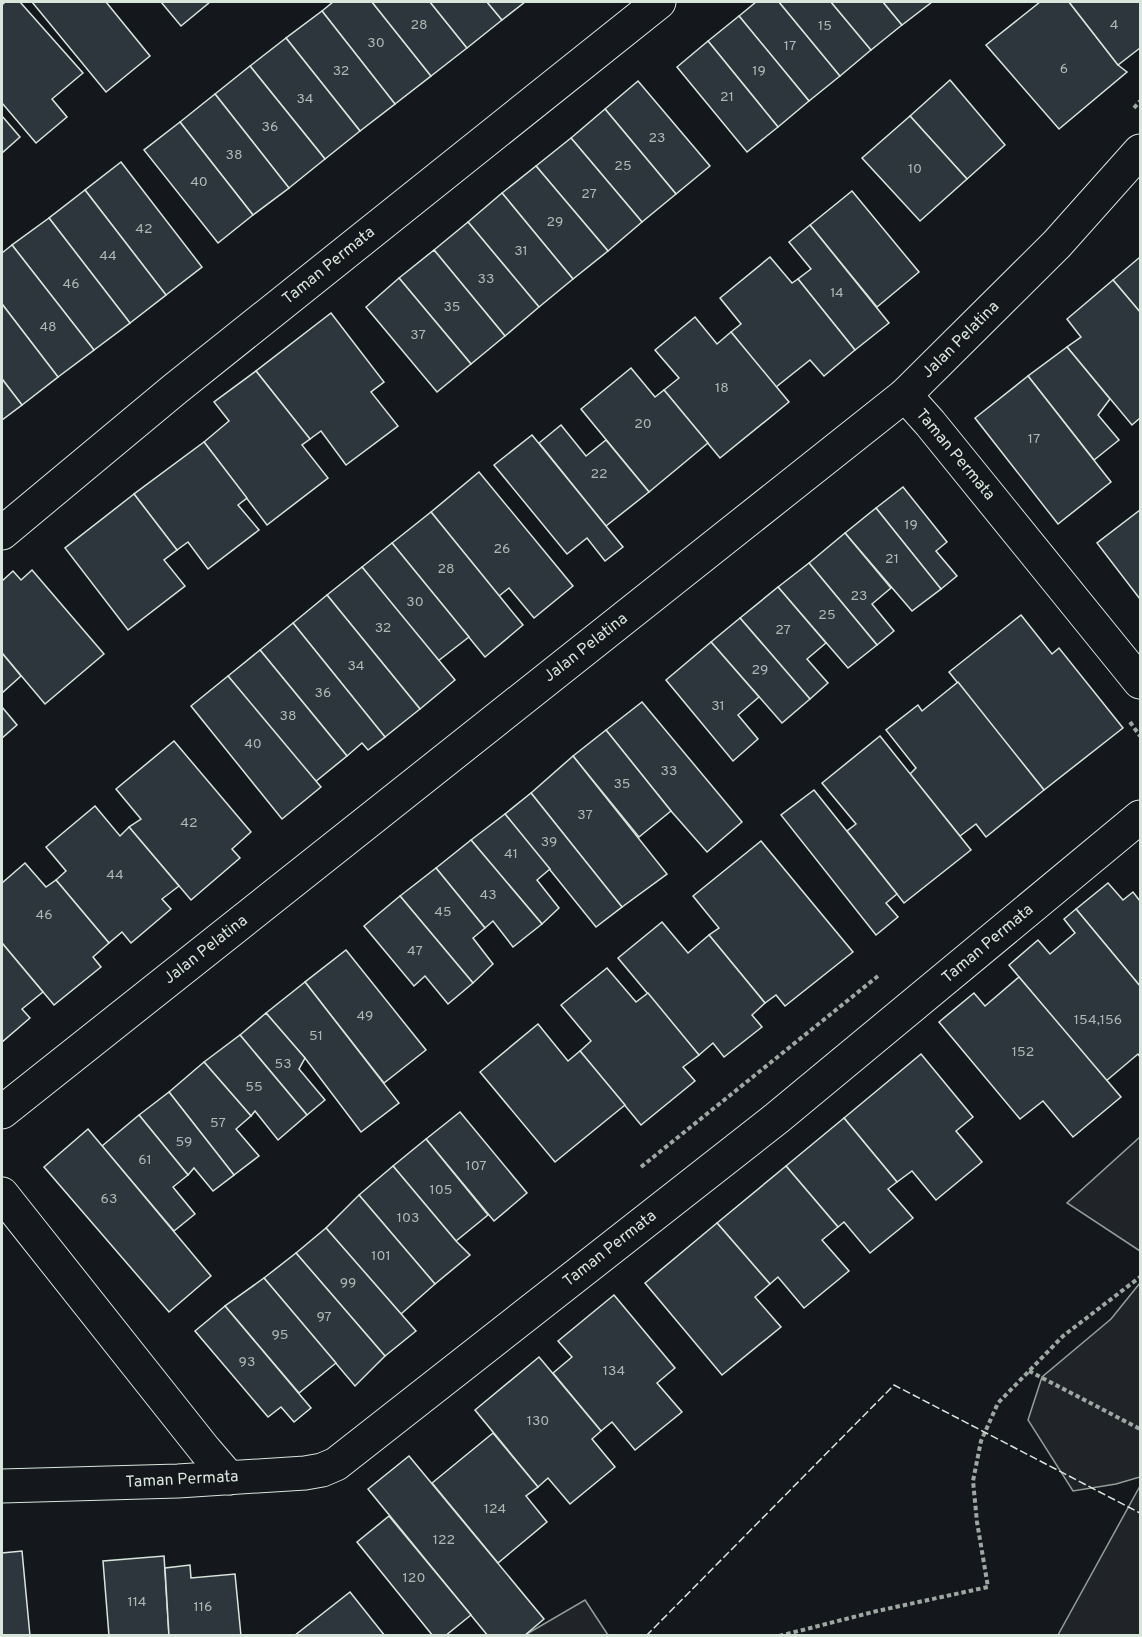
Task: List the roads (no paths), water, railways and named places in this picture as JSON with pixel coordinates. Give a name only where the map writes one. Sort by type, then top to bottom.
[{"type":"street","name":"Taman Permata","points":[[2,533],[185,382],[659,2]]},
{"type":"street","name":"Jalan Pelatina","points":[[2,1112],[905,395],[1057,244],[1140,151]]},
{"type":"street","name":"Taman Permata","points":[[905,395],[938,432],[1140,682]]},
{"type":"street","name":"Taman Permata","points":[[2,1486],[305,1473],[322,1470],[336,1464],[777,1118],[1140,817]]},
{"type":"street","points":[[2,1194],[229,1478]]}]
